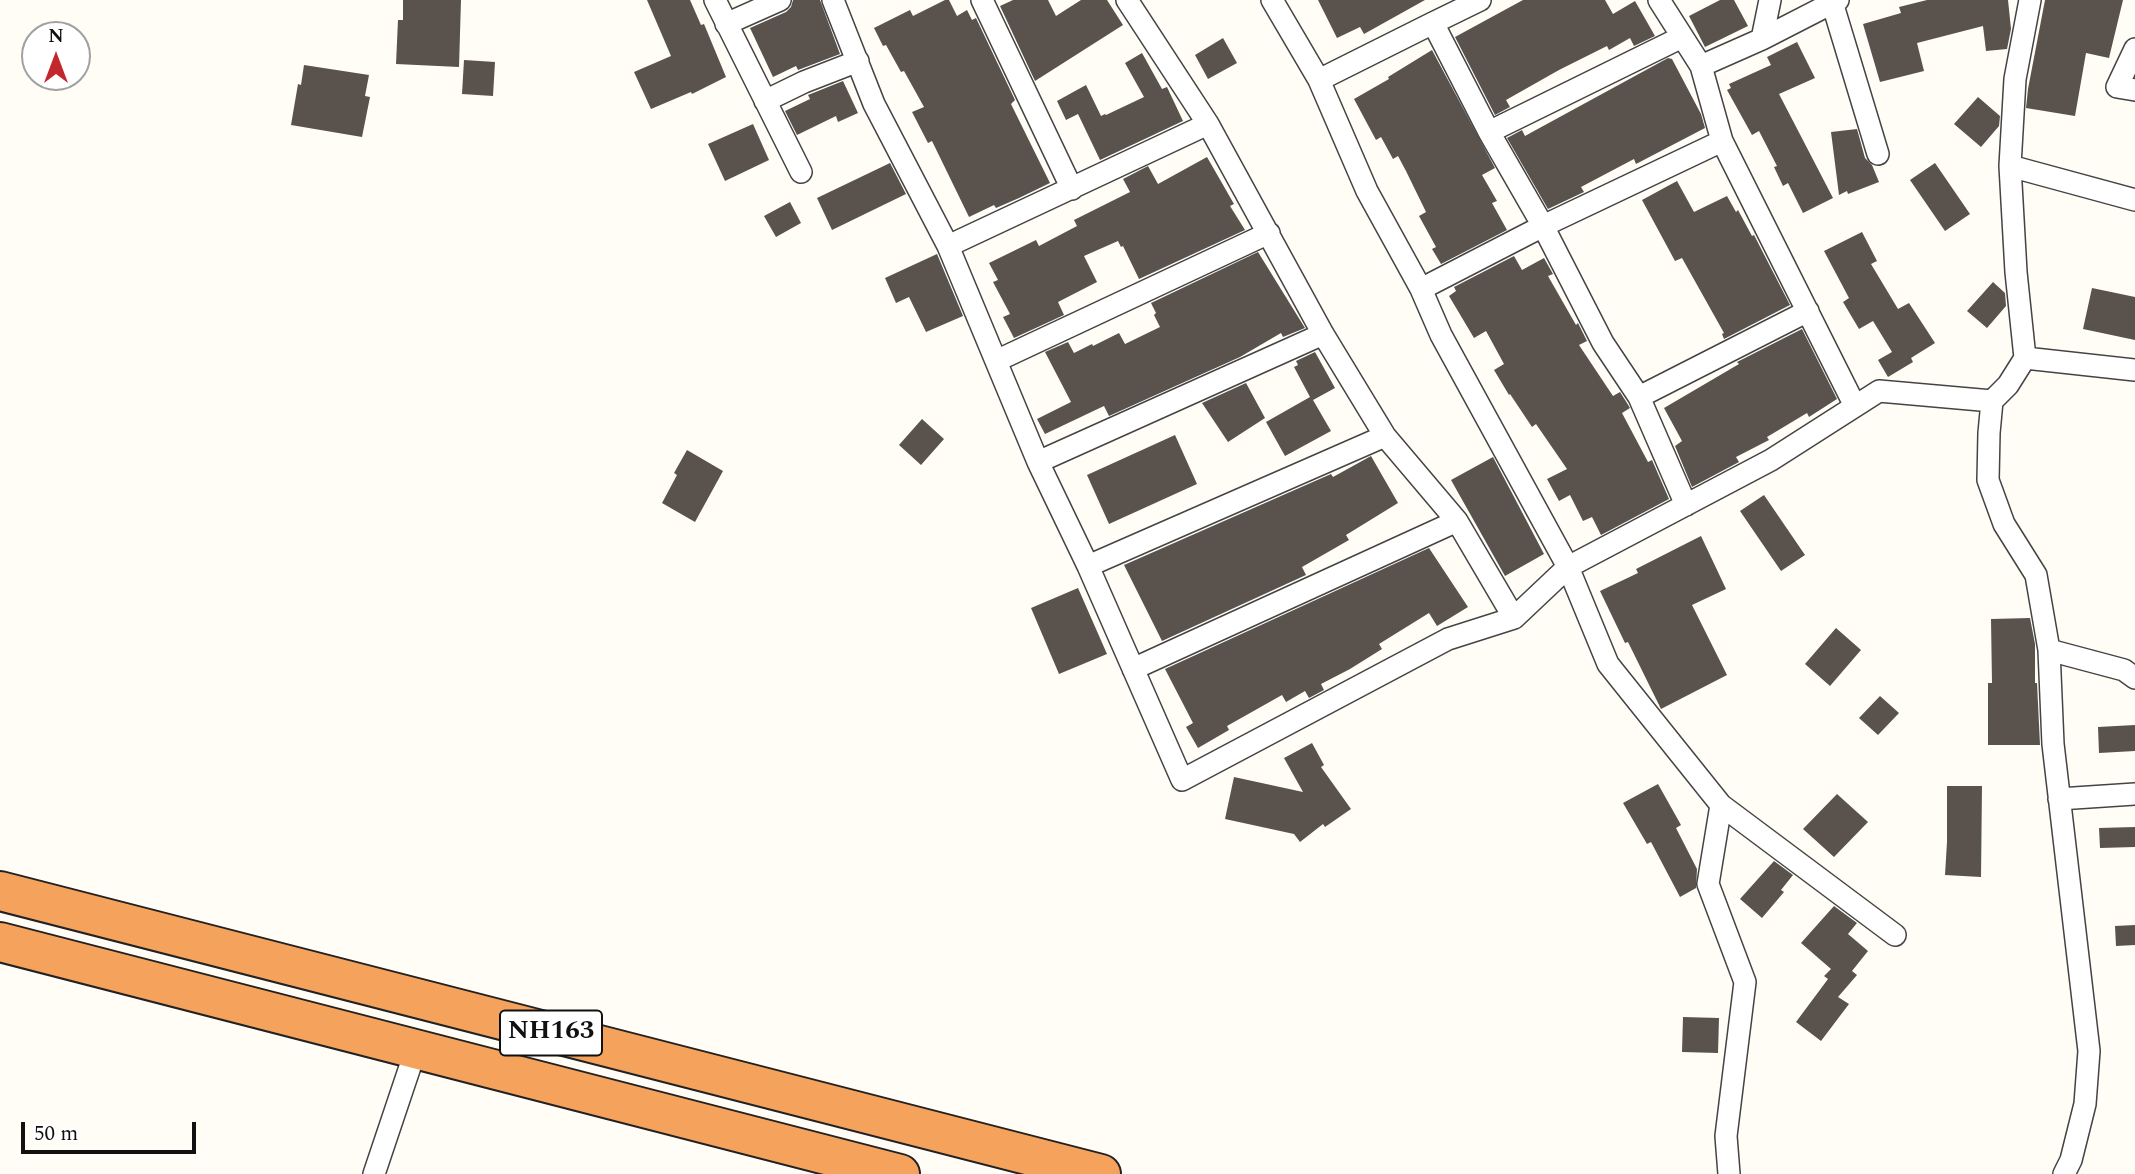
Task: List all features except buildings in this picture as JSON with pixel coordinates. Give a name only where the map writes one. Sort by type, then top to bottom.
[{"type":"highway","name":"NH163","points":[[0,891],[1101,1174]]},
{"type":"highway","name":"NH163","points":[[0,942],[900,1174]]},
{"type":"street","points":[[715,0],[801,172]]},
{"type":"street","points":[[726,24],[780,0]]},
{"type":"street","points":[[834,0],[874,104],[947,246],[1038,462],[1088,566],[1182,780],[1448,639],[1514,618],[1567,567],[1771,460],[1879,391],[1992,401]]},
{"type":"street","points":[[982,0],[1072,189]]},
{"type":"street","points":[[1127,0],[1208,124],[1323,334],[1385,436],[1457,521],[1514,618]]},
{"type":"street","points":[[1272,0],[1319,80],[1367,191],[1421,289],[1441,335],[1567,567],[1608,664],[1721,805],[1895,935]]},
{"type":"street","points":[[1319,80],[1480,0]]},
{"type":"street","points":[[1659,0],[1701,66],[1722,141],[1855,406]]},
{"type":"street","points":[[1762,39],[1770,0]]},
{"type":"street","points":[[2030,0],[2015,79],[2010,166],[2016,272],[2025,358],[2008,385],[1992,401],[1987,480],[2004,524],[2036,575],[2049,650],[2053,744],[2089,1051],[2085,1104],[2071,1160],[2064,1174]]},
{"type":"street","points":[[1701,66],[1762,39],[1835,1],[1878,154]]},
{"type":"street","points":[[1433,23],[1603,343],[1639,397],[1686,505]]},
{"type":"street","points":[[1489,132],[1682,37]]},
{"type":"street","points":[[2135,49],[2117,87],[2135,90]]},
{"type":"street","points":[[765,101],[858,61]]},
{"type":"street","points":[[947,246],[1208,124]]},
{"type":"street","points":[[1421,289],[1543,226],[1722,141]]},
{"type":"street","points":[[2010,166],[2135,200]]},
{"type":"street","points":[[996,361],[1269,233]]},
{"type":"street","points":[[1639,397],[1808,311]]},
{"type":"street","points":[[1038,462],[1323,334]]},
{"type":"street","points":[[2025,358],[2135,370]]},
{"type":"street","points":[[1088,566],[1385,436]]},
{"type":"street","points":[[1133,669],[1457,521]]},
{"type":"street","points":[[2049,650],[2124,670],[2135,678]]},
{"type":"street","points":[[2059,799],[2135,794]]},
{"type":"street","points":[[1721,805],[1708,884],[1745,982],[1726,1136],[1729,1174]]},
{"type":"street","points":[[374,1174],[416,1049]]}]
